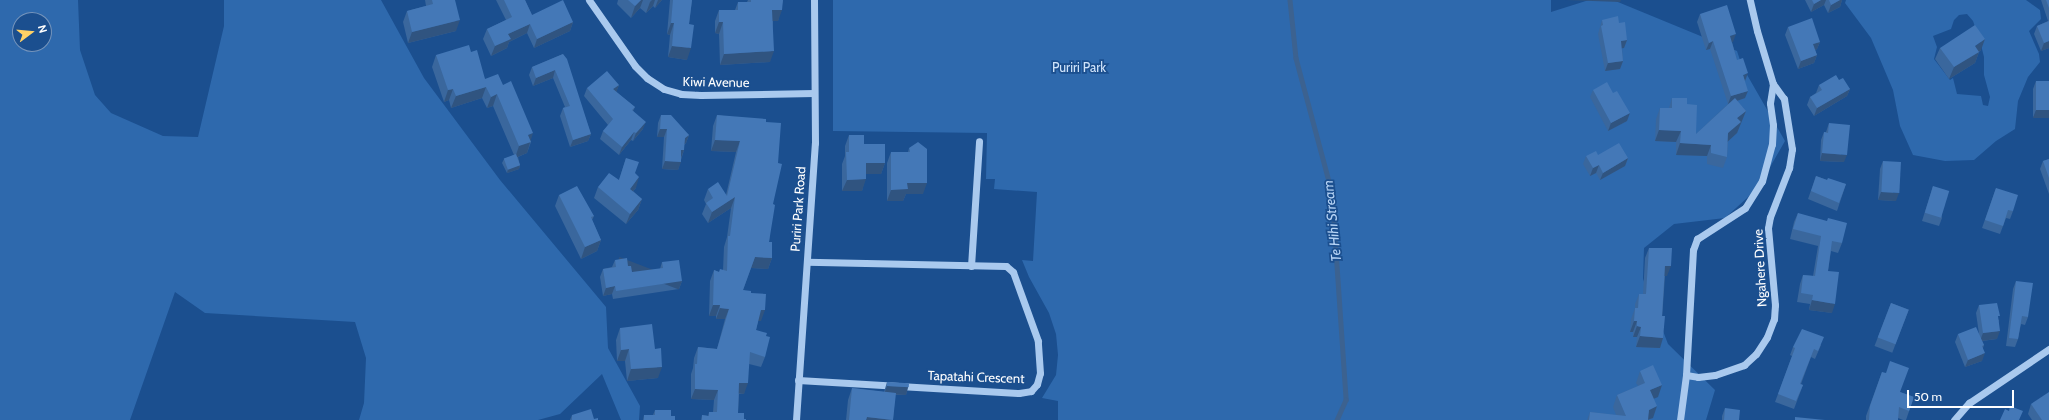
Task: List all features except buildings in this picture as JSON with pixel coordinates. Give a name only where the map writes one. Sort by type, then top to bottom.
[{"type":"street","name":"Kiwi Avenue","points":[[589,0],[635,66],[647,78],[664,89],[681,94],[701,95],[814,93]]},
{"type":"street","name":"Puriri Park Road","points":[[796,420],[815,143],[814,0]]},
{"type":"street","name":"Ngahere Drive","points":[[1686,375],[1698,377],[1716,375],[1744,365],[1756,354],[1767,337],[1774,319],[1775,305],[1768,228],[1789,168],[1792,149],[1784,99],[1773,84],[1759,39],[1750,0]]},
{"type":"street","name":"Ngahere Drive","points":[[1680,420],[1686,375],[1693,250],[1697,239],[1745,208],[1762,181],[1772,144],[1773,125],[1770,103],[1773,84]]},
{"type":"street","points":[[972,266],[980,141]]},
{"type":"street","name":"Tapatahi Crescent","points":[[798,380],[1019,393],[1031,391],[1037,384],[1040,373],[1038,341],[1013,272],[1006,266],[806,262]]},
{"type":"street","points":[[1954,420],[1969,403],[2049,349]]},
{"type":"green space","points":[[0,0],[78,0],[80,50],[95,95],[111,113],[163,136],[198,137],[224,26],[224,0],[381,0],[424,78],[500,180],[606,307],[608,348],[640,406],[639,420],[621,420],[602,374],[560,414],[538,420],[359,420],[364,403],[366,358],[355,322],[205,313],[175,292],[130,420],[0,420]]},
{"type":"green space","name":"Puriri Park","points":[[833,0],[1551,0],[1551,12],[1589,0],[1613,0],[1737,51],[1742,66],[1785,141],[1758,188],[1725,218],[1674,224],[1644,248],[1643,279],[1668,344],[1715,390],[1706,420],[1058,420],[1058,401],[1042,398],[1056,375],[1058,355],[1056,334],[1049,313],[1029,277],[1022,260],[1033,261],[1037,192],[994,189],[995,179],[986,179],[987,133],[833,131]]},
{"type":"green space","points":[[1846,0],[2026,0],[2040,10],[2041,19],[2029,31],[2039,54],[2040,62],[2028,77],[2018,101],[2015,129],[1996,141],[1974,160],[1945,161],[1913,155],[1900,126],[1893,90],[1871,38],[1845,3]],"holes":[[[1967,14],[1973,21],[1984,57],[1984,75],[1990,97],[1988,106],[1983,105],[1981,96],[1957,94],[1953,78],[1950,80],[1934,59],[1937,47],[1933,36],[1951,29],[1954,20],[1959,15]]]},
{"type":"waterway","name":"Te Hihi Stream","points":[[1290,0],[1296,58],[1332,192],[1346,400],[1337,420]]}]
